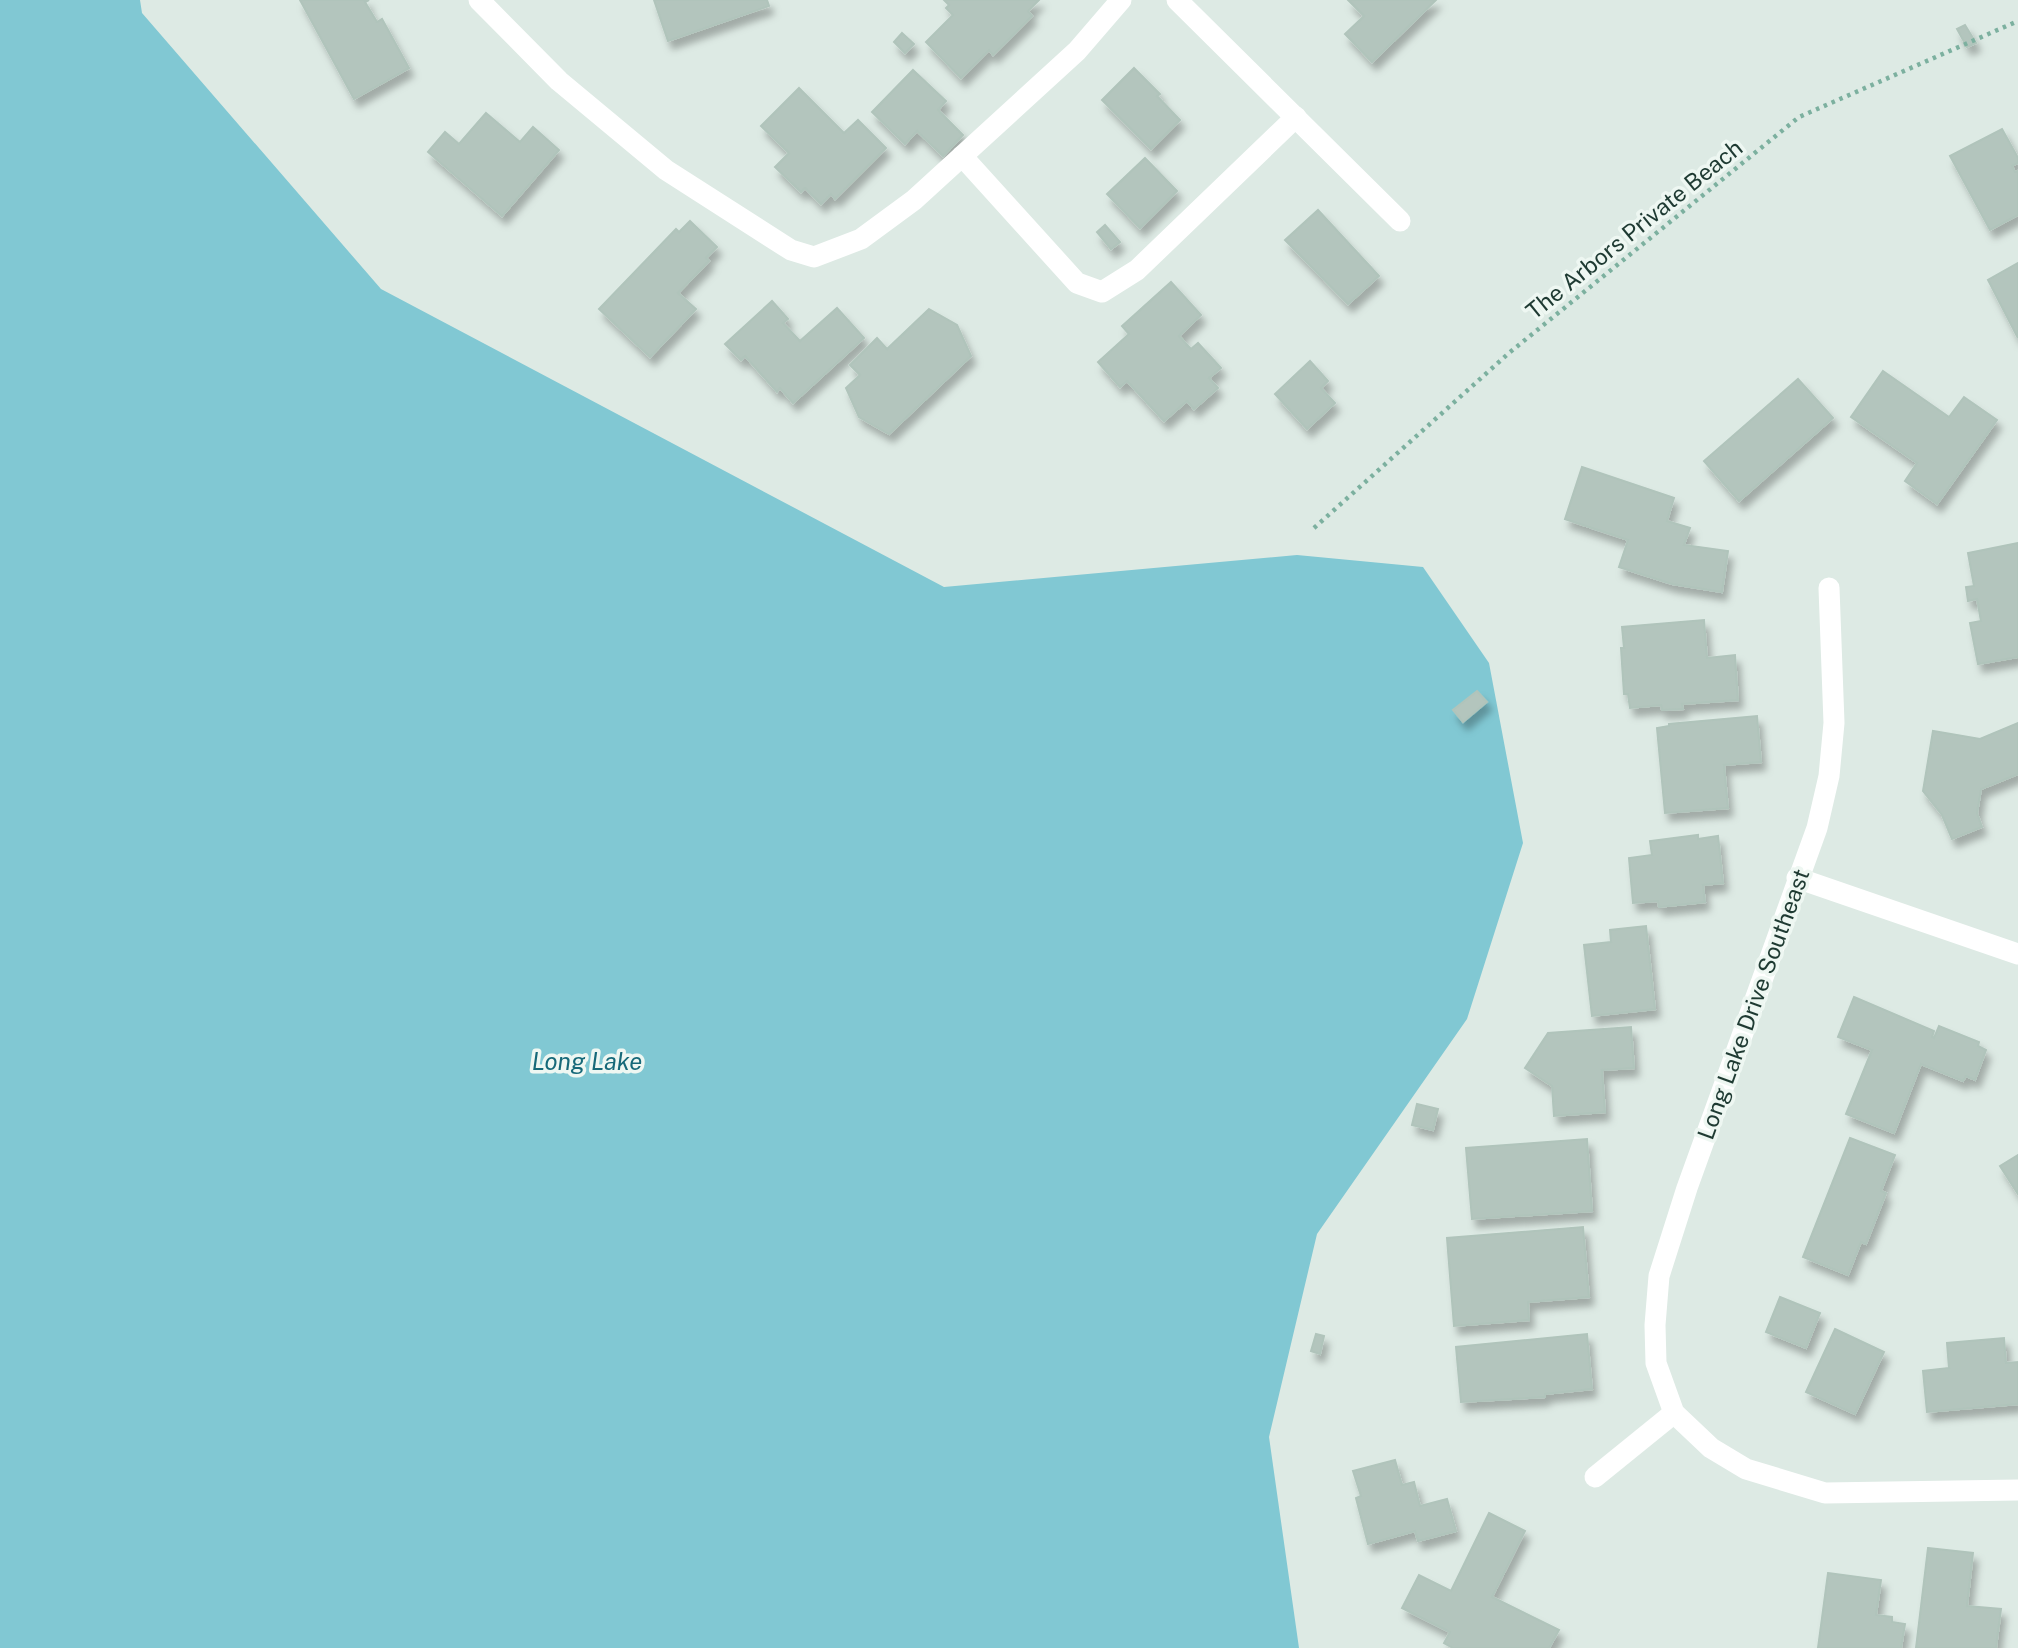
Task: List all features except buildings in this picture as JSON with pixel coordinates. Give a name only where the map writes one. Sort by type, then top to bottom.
[{"type":"street","points":[[479,0],[559,81],[666,170],[790,250],[814,257],[861,239],[914,200],[1077,51],[1121,0]]},
{"type":"street","points":[[1177,0],[1400,221]]},
{"type":"street","points":[[962,156],[1077,283],[1102,292],[1137,270],[1296,117]]},
{"type":"street","name":"Long Lake Drive Southeast","points":[[1829,588],[1834,723],[1829,776],[1817,828],[1687,1188],[1659,1276],[1655,1325],[1656,1363],[1674,1413],[1711,1448],[1746,1469],[1825,1493],[2018,1490]]},
{"type":"street","points":[[1797,878],[2018,954]]},
{"type":"street","points":[[1595,1477],[1674,1413]]},
{"type":"path","name":"The Arbors Private Beach","points":[[1314,528],[1509,353],[1799,117],[2018,21]]},
{"type":"water","name":"Long Lake","points":[[0,0],[140,0],[142,13],[381,289],[944,587],[1297,555],[1423,567],[1489,663],[1523,843],[1467,1019],[1317,1234],[1269,1437],[1299,1648],[0,1648]]}]
